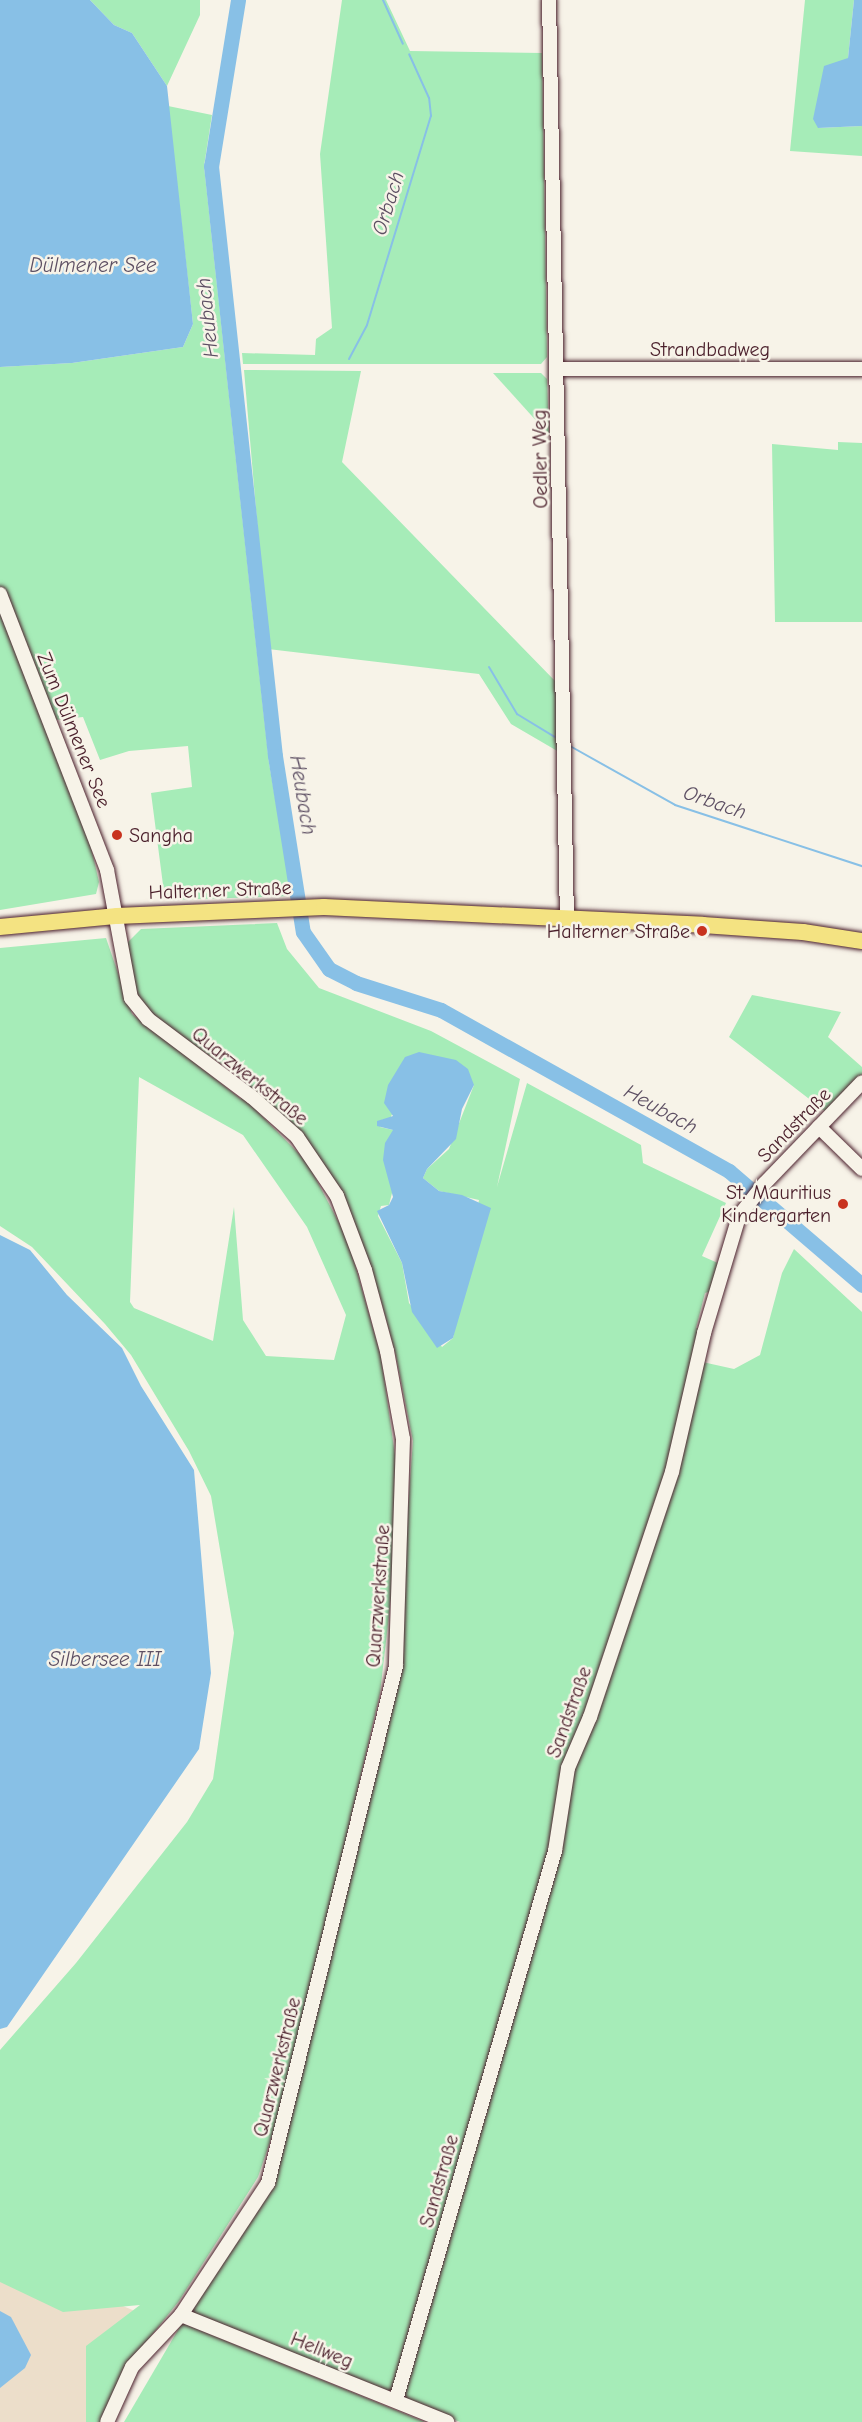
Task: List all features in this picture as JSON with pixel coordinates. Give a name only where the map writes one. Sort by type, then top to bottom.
[{"type":"main road","name":"Halterner Straße","points":[[0,927],[117,915],[324,907],[567,917],[803,932],[862,941]]},
{"type":"street","name":"Oedler Weg","points":[[549,0],[567,917]]},
{"type":"street","name":"Strandbadweg","points":[[557,369],[862,369]]},
{"type":"street","name":"Zum Dülmener See","points":[[0,594],[91,825],[113,889],[117,915]]},
{"type":"street","name":"Quarzwerkstraße","points":[[107,2422],[132,2367],[182,2315],[268,2183],[396,1666],[403,1439],[387,1351],[365,1270],[337,1196],[297,1137],[252,1097],[148,1019],[131,998],[117,915]]},
{"type":"street","name":"Sandstraße","points":[[396,2400],[555,1851],[568,1768],[590,1717],[672,1473],[704,1334],[739,1216],[764,1184],[862,1082]]},
{"type":"street","points":[[819,1127],[862,1169]]},
{"type":"street","name":"Hellweg","points":[[182,2315],[447,2422]]},
{"type":"shaded area","points":[[0,2254],[149,2317],[101,2422],[0,2422]]},
{"type":"green space","points":[[90,0],[200,0],[200,15],[167,86],[132,33],[114,25]]},
{"type":"green space","points":[[342,0],[386,0],[410,51],[542,53],[547,357],[541,364],[243,364],[242,353],[315,355],[316,339],[332,328],[320,154]]},
{"type":"green space","points":[[805,0],[854,0],[848,58],[818,128],[862,126],[862,156],[790,151]]},
{"type":"green space","points":[[168,106],[212,115],[204,166],[269,763],[292,896],[165,900],[151,793],[192,787],[188,746],[129,751],[100,760],[83,717],[55,720],[88,834],[99,882],[96,894],[0,910],[0,367],[72,363],[183,347],[193,324]]},
{"type":"green space","points":[[244,370],[361,371],[342,462],[557,683],[559,752],[511,724],[479,674],[268,649]]},
{"type":"green space","points":[[493,373],[541,373],[547,379],[549,435]]},
{"type":"green space","points":[[838,442],[862,443],[862,622],[775,622],[772,444],[838,450]]},
{"type":"green space","points":[[277,923],[287,949],[319,988],[431,1031],[520,1079],[497,1187],[527,1083],[641,1145],[643,1163],[726,1203],[702,1256],[720,1264],[714,1290],[705,1293],[696,1328],[700,1329],[698,1361],[734,1369],[760,1355],[782,1273],[794,1249],[862,1312],[862,2422],[460,2422],[190,2314],[268,2183],[396,1666],[413,1441],[396,1356],[380,1297],[339,1194],[259,1100],[257,1111],[307,1162],[348,1240],[381,1357],[397,1469],[393,1581],[380,1693],[288,2089],[258,2177],[179,2301],[127,2366],[102,2422],[86,2422],[86,2346],[140,2305],[63,2312],[0,2282],[0,2050],[76,1963],[187,1822],[213,1779],[234,1633],[211,1496],[189,1451],[131,1355],[105,1324],[32,1247],[0,1226],[0,948],[106,938],[132,1014],[241,1099],[246,1081],[149,1014],[135,995],[126,944],[141,929]],"holes":[[[139,1077],[243,1135],[307,1227],[346,1315],[334,1360],[266,1356],[243,1320],[234,1207],[213,1341],[134,1308],[130,1302]],[[474,1085],[449,1149],[427,1169],[423,1178],[439,1191],[479,1200],[453,1338],[442,1347],[409,1303],[402,1263],[378,1216],[381,1206],[389,1205],[393,1189],[393,1130],[380,1127],[383,1119],[390,1119],[393,1112]]]},
{"type":"green space","points":[[752,995],[841,1012],[828,1037],[862,1067],[862,1074],[826,1112],[729,1037]]},
{"type":"green space","points":[[182,2323],[425,2422],[124,2422]]},
{"type":"water","name":"Dülmener See","points":[[0,0],[90,0],[114,25],[132,33],[167,86],[193,324],[183,347],[72,363],[0,367]]},
{"type":"water","points":[[854,0],[862,0],[862,126],[818,128],[813,119],[824,66],[848,58]]},
{"type":"water","points":[[419,1052],[456,1060],[468,1069],[474,1085],[462,1109],[456,1139],[427,1169],[423,1178],[439,1191],[462,1195],[491,1208],[453,1338],[437,1348],[412,1312],[402,1263],[377,1211],[389,1205],[393,1197],[383,1160],[385,1143],[393,1130],[377,1126],[377,1121],[393,1116],[384,1103],[388,1085],[405,1057]]},
{"type":"water","name":"Silbersee III","points":[[0,1235],[30,1250],[67,1295],[122,1348],[141,1386],[194,1470],[211,1673],[199,1749],[7,2027],[0,2029]]},
{"type":"water","points":[[0,2311],[11,2317],[31,2355],[25,2368],[0,2388]]},
{"type":"waterway","name":"Heubach","points":[[238,0],[211,166],[275,756],[303,932],[329,969],[356,983],[441,1010],[729,1171],[862,1285]]},
{"type":"waterway","name":"Orbach","points":[[383,0],[403,44]]},
{"type":"waterway","name":"Orbach","points":[[349,359],[367,325],[431,116],[429,98],[409,54]]},
{"type":"waterway","name":"Orbach","points":[[489,667],[517,714],[555,737]]},
{"type":"waterway","name":"Orbach","points":[[570,746],[675,805],[862,866]]},
{"type":"place","name":"Sangha","points":[[117,835]]},
{"type":"place","name":"Halterner Straße","points":[[702,931]]},
{"type":"place","name":"St. Mauritius Kindergarten","points":[[843,1204]]}]
